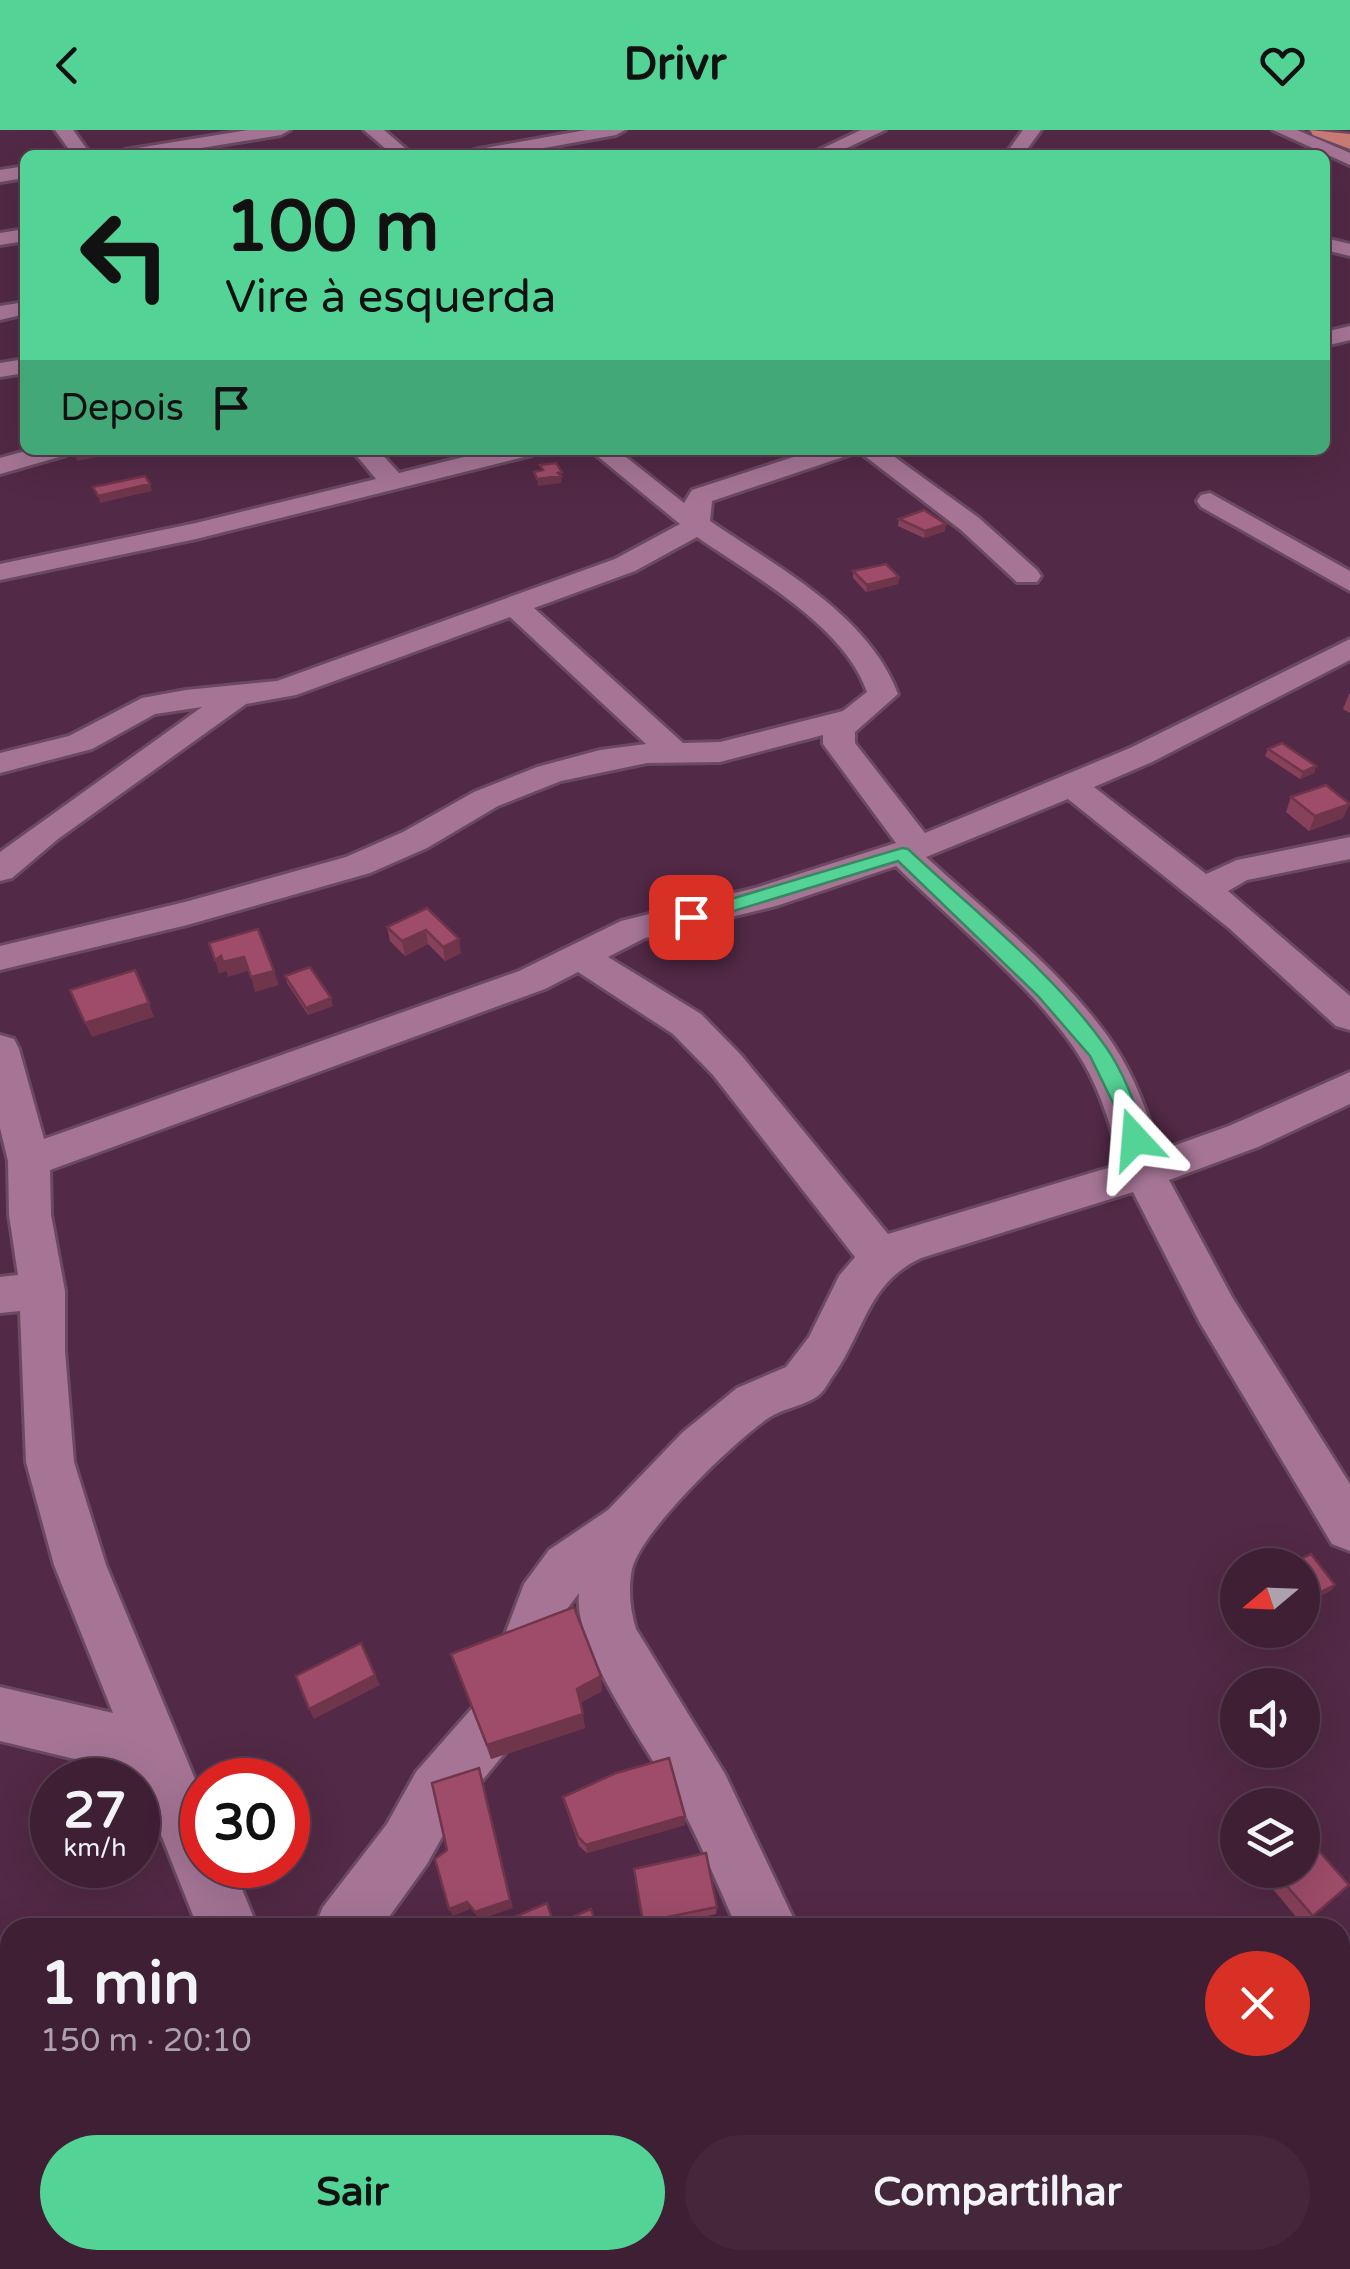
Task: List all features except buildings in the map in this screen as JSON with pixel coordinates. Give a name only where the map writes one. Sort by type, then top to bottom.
[{"type":"main road","points":[[1322,130],[1350,142]]},
{"type":"street","points":[[179,150],[250,132],[282,130]]},
{"type":"street","points":[[373,130],[398,150]]},
{"type":"street","points":[[502,150],[616,130]]},
{"type":"street","points":[[823,150],[876,130]]},
{"type":"street","points":[[1282,130],[1327,150]]},
{"type":"street","points":[[0,466],[39,455]]},
{"type":"street","points":[[369,455],[393,482]]},
{"type":"street","points":[[0,572],[196,531],[503,455]]},
{"type":"street","points":[[0,958],[188,913],[358,865],[415,840],[486,799],[549,774],[646,753],[720,752],[847,719],[870,708],[883,694],[881,680],[871,663],[797,593],[696,525],[608,455]]},
{"type":"street","points":[[696,525],[695,508],[701,496],[824,455]]},
{"type":"street","points":[[876,455],[970,524],[1026,576]]},
{"type":"street","points":[[635,478],[717,489]]},
{"type":"street","points":[[1210,501],[1350,582]]},
{"type":"street","points":[[0,763],[95,737],[132,711],[156,704],[200,696],[235,698],[285,689],[625,565],[696,525]]},
{"type":"street","points":[[513,604],[677,755]]},
{"type":"street","points":[[29,1160],[532,980],[634,929],[763,898],[910,851],[1072,787],[1350,648]]},
{"type":"street","points":[[0,870],[46,832],[235,698]]},
{"type":"street","points":[[847,719],[839,728],[839,744],[910,851],[1098,1052],[1126,1107],[1144,1172],[1216,1310],[1350,1528]]},
{"type":"street","points":[[1072,787],[1310,978],[1350,1017]]},
{"type":"street","points":[[1203,890],[1237,871],[1350,848]]},
{"type":"street","points":[[580,956],[687,1024],[727,1065],[881,1257]]},
{"type":"street","points":[[0,1050],[29,1160],[30,1215],[22,1293],[42,1351],[50,1462],[80,1566],[180,1809]]},
{"type":"street","points":[[352,1918],[408,1844],[436,1792],[500,1717],[514,1690],[542,1601],[566,1566],[626,1526],[700,1446],[754,1402],[804,1381],[825,1352],[855,1290],[881,1257],[924,1239],[1144,1172],[1272,1128],[1350,1087]]},
{"type":"street","points":[[1272,1128],[1350,1124]]},
{"type":"street","points":[[626,1526],[607,1567],[603,1607],[614,1640],[705,1794],[763,1918]]},
{"type":"street","points":[[0,1714],[156,1751]]},
{"type":"street","points":[[212,1888],[224,1918]]},
{"type":"route","points":[[691,917],[902,854],[1046,991],[1098,1052],[1126,1107],[1135,1139]]}]
